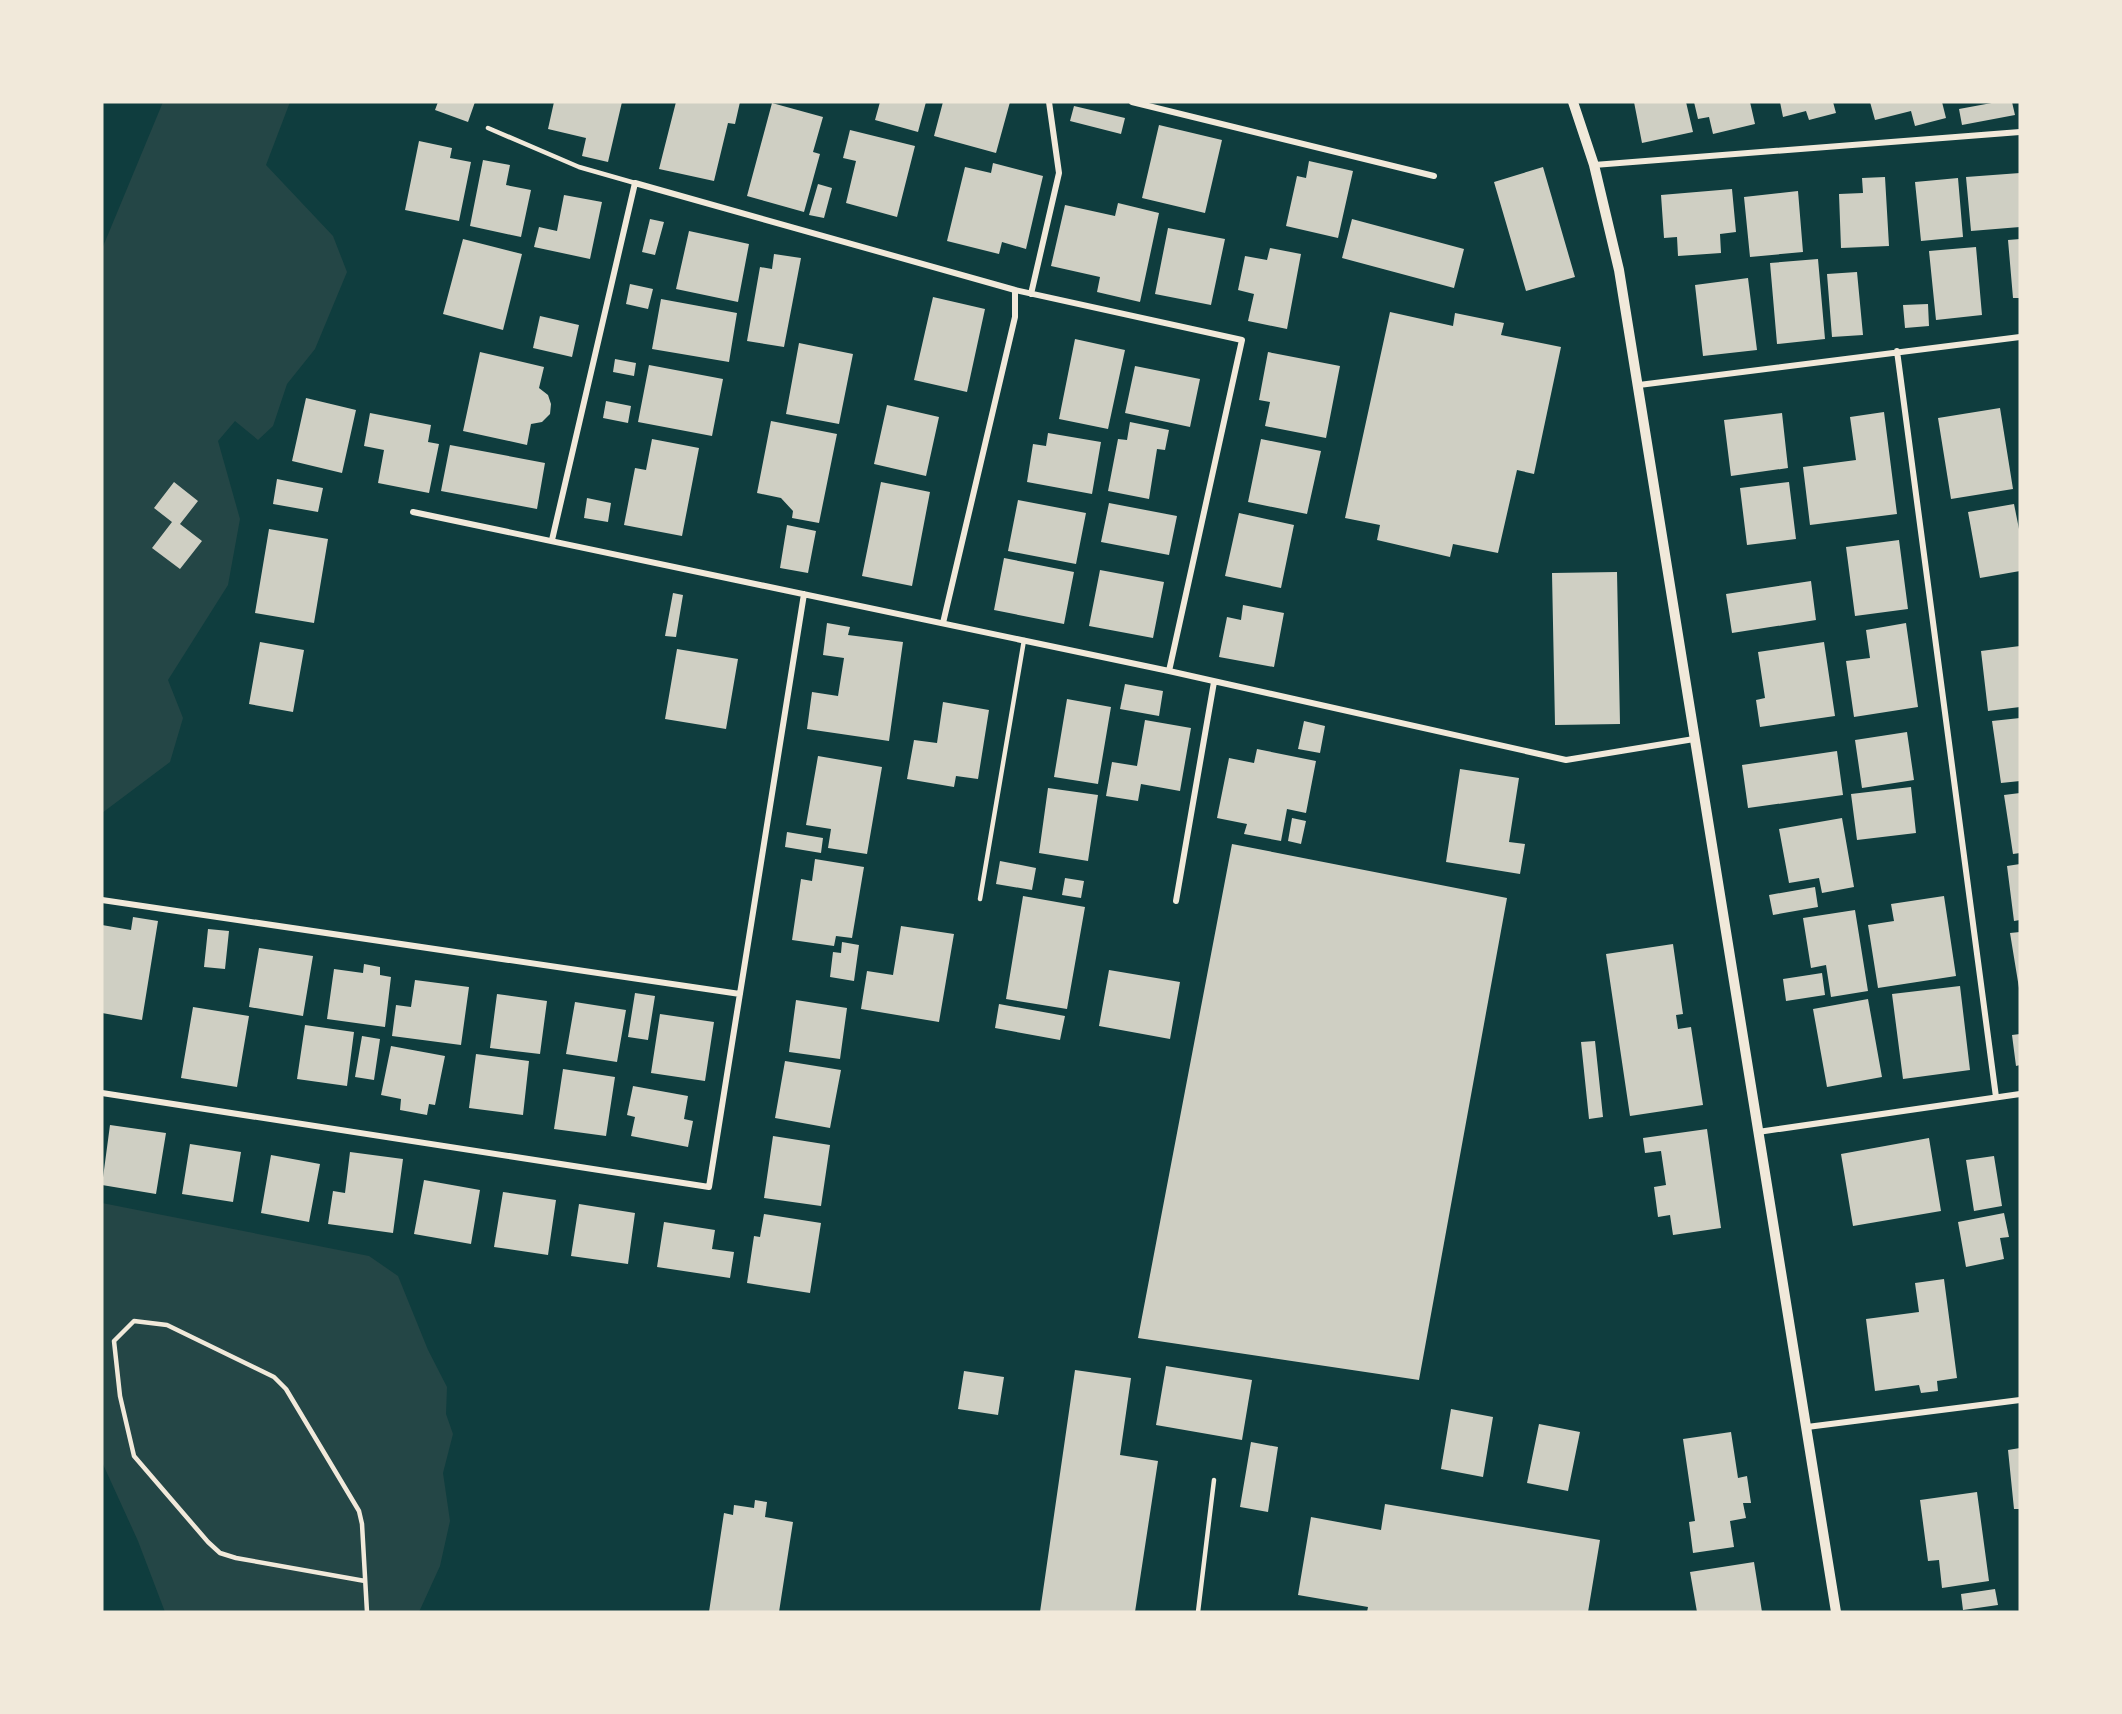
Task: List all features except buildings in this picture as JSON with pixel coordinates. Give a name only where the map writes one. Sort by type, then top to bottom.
[{"type":"street","points":[[1031,294],[1059,173],[1049,102]]},
{"type":"street","points":[[1132,102],[1434,176]]},
{"type":"street","points":[[1573,102],[1594,165],[1619,270],[1836,1612]]},
{"type":"street","points":[[1594,165],[2020,132]]},
{"type":"street","points":[[552,540],[636,183],[1015,290],[1242,340],[1169,671]]},
{"type":"street","points":[[943,623],[1015,317],[1015,290]]},
{"type":"street","points":[[1639,385],[2020,337]]},
{"type":"street","points":[[1897,351],[1996,1097]]},
{"type":"street","points":[[413,512],[1169,671],[1566,760],[1694,739]]},
{"type":"street","points":[[102,1093],[709,1187],[804,594]]},
{"type":"street","points":[[1176,901],[1214,682]]},
{"type":"street","points":[[102,900],[740,994]]},
{"type":"street","points":[[1758,1132],[2020,1094]]},
{"type":"street","points":[[1807,1427],[2020,1400]]},
{"type":"lane","points":[[488,128],[579,167],[636,183]]},
{"type":"lane","points":[[980,899],[1024,640]]},
{"type":"lane","points":[[364,1581],[236,1558],[220,1553],[208,1542],[134,1456],[115,1369],[114,1341],[123,1329],[134,1321],[167,1325],[266,1373],[281,1383],[359,1511],[367,1612]]},
{"type":"lane","points":[[1198,1612],[1214,1480]]},
{"type":"shaded area","points":[[163,102],[290,102],[266,165],[333,236],[347,272],[315,349],[287,384],[273,426],[258,440],[235,421],[218,441],[240,519],[228,585],[168,680],[183,718],[170,762],[102,813],[102,249]]},
{"type":"shaded area","points":[[102,1203],[369,1256],[398,1276],[428,1350],[447,1387],[446,1414],[453,1434],[443,1473],[450,1521],[440,1566],[419,1612],[165,1612],[138,1541],[102,1462]]}]
